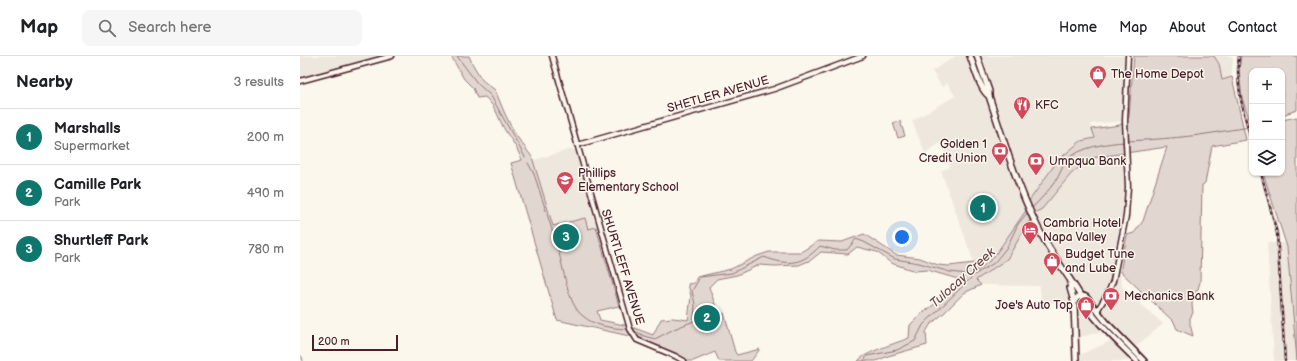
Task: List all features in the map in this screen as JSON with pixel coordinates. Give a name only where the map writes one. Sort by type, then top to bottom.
[{"type":"main road","points":[[970,56],[980,82],[986,94],[989,96]]},
{"type":"main road","points":[[977,56],[1021,189],[1045,240],[1083,300],[1103,325],[1137,361]]},
{"type":"main road","points":[[1071,282],[1070,288],[1074,303],[1076,361]]},
{"type":"main road","points":[[1080,295],[1086,297],[1097,311],[1144,361]]},
{"type":"main road","points":[[1074,303],[1080,295]]},
{"type":"street","points":[[300,81],[392,56]]},
{"type":"street","name":"SHURTLEFF AVENUE","points":[[552,56],[630,329],[637,340],[684,361]]},
{"type":"street","name":"SHETLER AVENUE","points":[[577,145],[774,89],[863,56]]},
{"type":"street","points":[[1097,311],[1112,284],[1126,216],[1128,197],[1125,134],[1128,56]]},
{"type":"shaded area","points":[[300,56],[392,56],[300,81]]},
{"type":"shaded area","points":[[451,56],[469,56],[482,80],[495,90],[515,134],[532,157],[553,226],[585,218],[588,229],[596,227],[619,306],[597,311],[600,320],[629,326],[653,335],[661,319],[673,318],[688,320],[691,296],[688,284],[694,283],[697,277],[731,269],[757,256],[769,252],[801,252],[818,241],[842,242],[864,234],[896,255],[920,258],[938,265],[949,266],[974,263],[977,271],[993,258],[1027,209],[1031,218],[1007,259],[976,280],[981,285],[964,293],[930,325],[926,332],[927,345],[876,361],[858,361],[867,354],[909,338],[910,325],[919,316],[958,286],[958,279],[927,270],[915,271],[891,263],[877,252],[857,247],[848,254],[821,252],[811,260],[799,265],[759,265],[737,275],[717,279],[709,287],[718,313],[724,313],[735,352],[737,355],[760,349],[751,361],[719,361],[715,352],[693,361],[684,361],[634,337],[557,320],[511,163],[522,160],[493,106],[485,97],[477,98],[473,88],[464,79]]},
{"type":"shaded area","points":[[956,56],[970,56],[1027,209],[993,258],[977,271],[941,171],[950,167],[942,142],[925,153],[912,121],[955,96],[947,83],[942,87],[932,71]]},
{"type":"shaded area","points":[[977,56],[1128,56],[1125,121],[1091,124],[1094,138],[1081,141],[1058,160],[1029,201]]},
{"type":"shaded area","points":[[1134,56],[1214,56],[1219,64],[1222,80],[1232,77],[1246,140],[1212,146],[1205,183],[1202,185],[1200,282],[1198,289],[1193,296],[1193,313],[1190,318],[1193,336],[1177,329],[1174,322],[1121,272],[1127,235],[1134,233],[1143,221],[1167,147],[1091,158],[1071,174],[1042,209],[1034,213],[1029,201],[1058,160],[1081,141],[1095,138],[1092,129],[1120,125],[1129,117]]},
{"type":"shaded area","points":[[1214,56],[1232,56],[1231,77],[1222,80],[1219,64]]},
{"type":"shaded area","points":[[1241,56],[1297,56],[1297,110],[1285,114],[1285,68],[1249,68],[1249,118],[1242,98],[1239,70]]},
{"type":"shaded area","points":[[1297,117],[1297,360],[1287,247],[1264,176],[1285,176],[1285,119]]},
{"type":"shaded area","points":[[900,121],[905,136],[898,138],[893,123]]},
{"type":"shaded area","name":"Phillips Elementary School","points":[[572,149],[576,152],[597,227],[588,230],[584,218],[553,226],[530,161]]},
{"type":"shaded area","points":[[1126,152],[1128,197],[1117,258],[1122,287],[1163,324],[1134,348],[1089,302],[1077,286],[1049,241],[1034,213],[1042,209],[1071,174],[1091,158]]},
{"type":"shaded area","points":[[1031,218],[1068,281],[1074,302],[1079,296],[1107,330],[1074,339],[1074,303],[1041,302],[1040,286],[981,285],[975,280],[1006,259]]},
{"type":"shaded area","points":[[1267,243],[1286,243],[1297,361],[1274,361]]},
{"type":"shaded area","points":[[1115,339],[1137,361],[1076,361],[1075,357]]},
{"type":"waterway","points":[[457,56],[477,83],[491,96],[525,157]]},
{"type":"waterway","name":"Tulocay Creek","points":[[1128,141],[1165,139],[1249,127]]},
{"type":"waterway","name":"Tulocay Creek","points":[[1032,208],[1055,182],[1065,162],[1072,156],[1094,146],[1125,142]]},
{"type":"waterway","points":[[528,163],[534,174],[573,303],[583,316],[592,322],[609,327],[626,329]]},
{"type":"waterway","name":"Tulocay Creek","points":[[864,361],[867,356],[897,350],[915,341],[923,325],[974,275],[994,263],[1007,247],[1018,224],[1028,212]]},
{"type":"waterway","points":[[637,332],[655,339],[694,321],[695,304],[692,291],[700,277],[732,273],[764,257],[780,262],[794,262],[807,257],[820,246],[835,250],[847,250],[856,239],[895,259],[919,263],[950,272],[974,275]]},
{"type":"waterway","points":[[300,356],[302,357],[303,361]]},
{"type":"railway","points":[[1239,56],[1239,89],[1243,111],[1251,140]]},
{"type":"railway","points":[[1262,176],[1277,233],[1285,361]]},
{"type":"place","name":"The Home Depot","points":[[1098,89]]},
{"type":"place","name":"KFC","points":[[1022,120]]},
{"type":"place","name":"Golden 1 Credit Union","points":[[1000,166]]},
{"type":"place","name":"Umpqua Bank","points":[[1036,176]]},
{"type":"place","name":"Phillips Elementary School","points":[[565,195]]},
{"type":"place","name":"Marshalls","points":[[983,208]]},
{"type":"place","name":"Shurtleff Park","points":[[566,237]]},
{"type":"place","name":"Cambria Hotel Napa Valley","points":[[1030,245]]},
{"type":"place","name":"Budget Tune and Lube","points":[[1052,276]]},
{"type":"place","name":"Mechanics Bank","points":[[1111,311]]},
{"type":"place","name":"Camille Park","points":[[707,318]]},
{"type":"place","name":"Joe's Auto Top","points":[[1086,320]]}]
